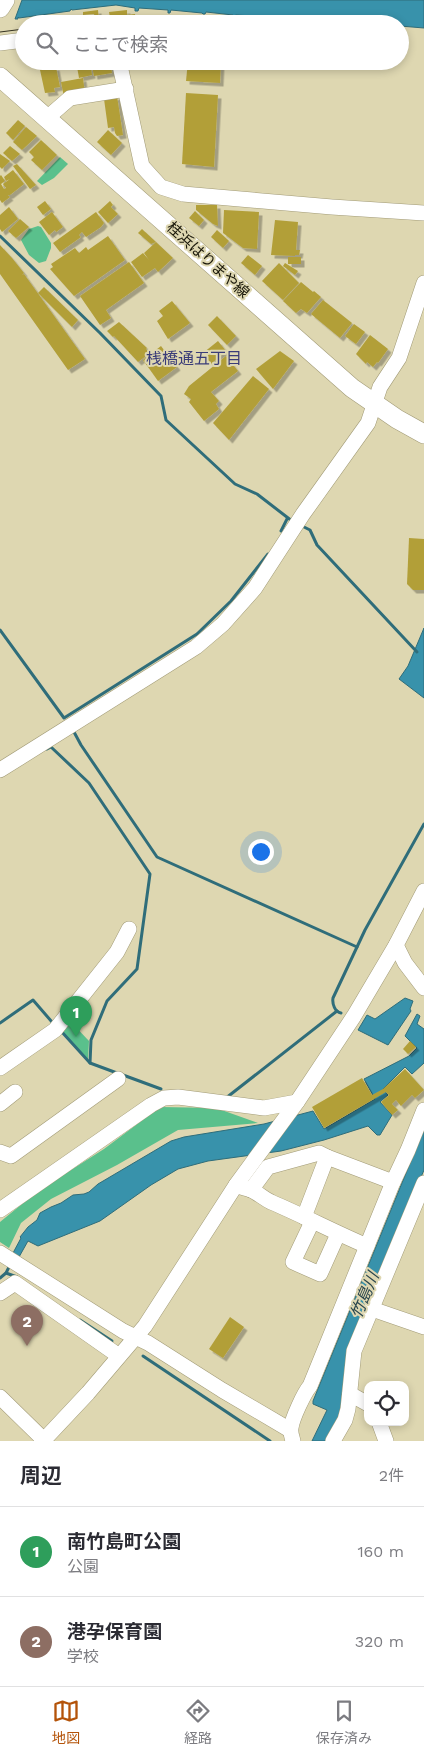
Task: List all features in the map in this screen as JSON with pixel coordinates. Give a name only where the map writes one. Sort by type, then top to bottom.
[{"type":"main road","points":[[0,8],[5,0]]},
{"type":"main road","name":"桂浜はりまや線","points":[[0,77],[352,388],[397,419],[424,434]]},
{"type":"street","points":[[0,43],[15,41]]},
{"type":"street","points":[[121,70],[142,166],[161,187],[183,194],[424,213]]},
{"type":"street","points":[[47,118],[70,98],[126,89]]},
{"type":"street","points":[[148,206],[161,187]]},
{"type":"street","points":[[0,770],[196,647],[223,624],[255,588],[368,422],[380,387],[399,358],[424,283]]},
{"type":"street","points":[[0,1397],[44,1440],[88,1393],[145,1326],[236,1185],[295,1105],[354,1016],[396,945],[424,891]]},
{"type":"street","points":[[0,1068],[55,1030],[117,952],[129,929]]},
{"type":"street","points":[[396,945],[405,963],[424,988]]},
{"type":"street","points":[[0,1152],[11,1156],[118,1079]]},
{"type":"street","points":[[0,1104],[15,1092]]},
{"type":"street","points":[[0,1210],[150,1105],[164,1098],[178,1097],[264,1108],[295,1105]]},
{"type":"street","points":[[0,1253],[123,1332],[136,1336],[291,1435],[424,1110]]},
{"type":"street","points":[[251,1190],[268,1167],[318,1153],[393,1182]]},
{"type":"street","points":[[327,1157],[293,1262],[320,1274],[338,1234]]},
{"type":"street","points":[[333,1441],[345,1420],[350,1394],[354,1350],[424,1183]]},
{"type":"street","points":[[236,1185],[246,1190],[251,1190],[259,1196],[367,1246]]},
{"type":"street","points":[[0,1294],[15,1283],[119,1356]]},
{"type":"street","points":[[372,1309],[424,1327]]},
{"type":"street","points":[[350,1394],[364,1402]]},
{"type":"street","points":[[380,1426],[386,1441]]},
{"type":"green space","points":[[60,157],[68,164],[54,178],[42,185],[37,181]]},
{"type":"green space","points":[[41,227],[51,243],[46,261],[39,263],[29,255],[21,240],[29,229]]},
{"type":"green space","points":[[70,1021],[89,1041],[88,1060],[61,1031]]},
{"type":"green space","points":[[160,1107],[216,1108],[258,1123],[178,1130],[117,1165],[51,1199],[21,1223],[9,1248],[0,1242],[0,1222],[38,1191],[104,1149]]},
{"type":"water","points":[[22,0],[424,0],[424,28],[409,27],[409,15],[233,15],[171,10],[168,13],[168,10],[139,8],[138,11],[135,11],[135,8],[116,5],[71,9],[70,11],[41,15],[16,15]]},
{"type":"water","points":[[424,628],[424,698],[399,679],[408,666]]},
{"type":"water","points":[[405,998],[413,1001],[411,1011],[388,1045],[358,1030],[367,1015],[375,1019]]},
{"type":"water","points":[[417,1014],[420,1016],[417,1024],[424,1029],[424,1063],[412,1074],[405,1067],[383,1089],[388,1095],[380,1102],[392,1115],[380,1135],[377,1135],[368,1126],[281,1151],[208,1161],[178,1169],[151,1185],[100,1221],[38,1246],[28,1241],[19,1257],[13,1253],[20,1237],[37,1220],[40,1213],[73,1195],[89,1192],[98,1184],[171,1141],[184,1137],[264,1124],[313,1111],[324,1129],[375,1099],[364,1079],[409,1056],[417,1048],[405,1036]]},
{"type":"water","name":"竹島川","points":[[424,1129],[424,1170],[389,1258],[344,1408],[329,1441],[312,1441],[327,1410],[313,1404],[313,1401]]},
{"type":"building","points":[[98,10],[98,15],[83,15],[83,12]]},
{"type":"building","points":[[127,10],[127,15],[110,15],[109,12]]},
{"type":"building","points":[[40,70],[57,70],[60,87],[54,88],[55,92],[45,93]]},
{"type":"building","points":[[78,70],[91,70],[92,75],[79,78]]},
{"type":"building","points":[[93,70],[112,70],[112,73],[94,76]]},
{"type":"building","points":[[187,70],[221,70],[220,83],[186,81]]},
{"type":"building","points":[[83,78],[85,94],[64,97],[61,82]]},
{"type":"building","points":[[186,93],[218,95],[214,167],[182,164]]},
{"type":"building","points":[[117,96],[123,135],[117,136],[114,127],[108,128],[104,99]]},
{"type":"building","points":[[18,120],[25,126],[13,140],[6,133]]},
{"type":"building","points":[[26,127],[37,136],[22,150],[13,142]]},
{"type":"building","points":[[108,130],[122,143],[111,155],[97,142]]},
{"type":"building","points":[[41,140],[57,155],[42,170],[31,160],[34,157],[29,152]]},
{"type":"building","points":[[10,146],[20,154],[12,161],[3,153]]},
{"type":"building","points":[[0,154],[10,161],[2,169],[0,167]]},
{"type":"building","points":[[17,164],[36,185],[30,189],[13,166]]},
{"type":"building","points":[[13,170],[24,184],[8,195],[10,197],[2,203],[0,200],[0,176],[5,181],[1,184],[4,189],[6,188],[3,184],[10,179],[6,181],[4,177]]},
{"type":"building","points":[[45,201],[51,209],[43,215],[37,207]]},
{"type":"building","points":[[110,201],[113,205],[111,207],[118,214],[108,223],[98,212]]},
{"type":"building","points":[[196,205],[217,205],[218,226],[196,210]]},
{"type":"building","points":[[9,207],[18,219],[2,232],[0,229],[0,215]]},
{"type":"building","points":[[224,210],[259,212],[257,249],[243,248],[223,233]]},
{"type":"building","points":[[195,211],[204,220],[199,226],[189,218]]},
{"type":"building","points":[[52,212],[63,227],[49,235],[39,222]]},
{"type":"building","points":[[96,212],[104,223],[101,227],[86,237],[82,232],[79,235],[81,237],[60,252],[53,243]]},
{"type":"building","points":[[20,219],[29,227],[16,238],[8,231]]},
{"type":"building","points":[[275,220],[298,222],[296,250],[300,250],[299,255],[271,255]]},
{"type":"building","points":[[142,229],[156,242],[151,244],[138,233]]},
{"type":"building","points":[[217,230],[229,241],[223,248],[211,237]]},
{"type":"building","points":[[108,236],[125,260],[74,296],[50,269],[53,267],[51,264],[75,248],[79,253],[86,247],[88,250]]},
{"type":"building","points":[[156,242],[173,258],[158,272],[155,268],[142,277],[131,262],[143,253],[149,260],[144,253]]},
{"type":"building","points":[[0,245],[24,273],[22,275],[24,274],[85,359],[68,370],[0,274]]},
{"type":"building","points":[[248,255],[262,266],[255,275],[241,263]]},
{"type":"building","points":[[288,257],[301,257],[301,264],[288,264]]},
{"type":"building","points":[[129,262],[144,283],[106,310],[111,318],[100,325],[80,296]]},
{"type":"building","points":[[279,263],[299,283],[283,300],[262,281]]},
{"type":"building","points":[[285,263],[298,271],[295,275],[283,266]]},
{"type":"building","points":[[301,282],[321,297],[307,313],[301,309],[296,313],[283,301]]},
{"type":"building","points":[[44,287],[78,320],[72,327],[38,293]]},
{"type":"building","points":[[323,300],[352,323],[340,338],[311,314]]},
{"type":"building","points":[[172,301],[190,323],[168,339],[157,321],[163,316],[159,311]]},
{"type":"building","points":[[217,316],[236,336],[227,345],[208,325]]},
{"type":"building","points":[[119,322],[150,353],[138,362],[107,331]]},
{"type":"building","points":[[354,324],[365,332],[356,344],[345,336]]},
{"type":"building","points":[[370,335],[388,349],[373,367],[367,362],[366,364],[356,354]]},
{"type":"building","points":[[218,341],[226,351],[211,364],[203,353]]},
{"type":"building","points":[[161,346],[177,367],[158,381],[143,360]]},
{"type":"building","points":[[280,351],[294,361],[273,389],[256,369]]},
{"type":"building","points":[[226,356],[238,371],[211,392],[219,401],[216,404],[219,409],[204,421],[189,402],[191,399],[184,394],[189,386]]},
{"type":"building","points":[[253,376],[269,389],[229,440],[213,423]]},
{"type":"building","points":[[409,538],[424,539],[424,590],[413,590],[407,584]]},
{"type":"building","points":[[410,1041],[416,1047],[408,1054],[403,1049]]},
{"type":"building","points":[[405,1069],[424,1090],[415,1098],[412,1095],[401,1106],[396,1100],[392,1104],[398,1110],[392,1115],[381,1102],[389,1095],[386,1092],[324,1128],[312,1107],[362,1078],[372,1095],[383,1089]]},
{"type":"building","points":[[230,1317],[244,1327],[223,1358],[209,1349]]},
{"type":"waterway","points":[[0,236],[100,333],[161,396],[166,420],[235,484],[257,494],[292,521]]},
{"type":"waterway","points":[[281,531],[287,519]]},
{"type":"waterway","points":[[300,525],[310,530],[317,545],[417,652]]},
{"type":"waterway","points":[[0,630],[64,718],[197,634],[231,601],[268,554]]},
{"type":"waterway","points":[[74,732],[157,857],[357,947]]},
{"type":"waterway","points":[[47,749],[51,747],[89,783],[150,874],[137,969],[107,1001],[91,1040],[90,1063]]},
{"type":"waterway","points":[[341,1013],[334,1007],[333,998],[365,930],[424,824]]},
{"type":"waterway","points":[[0,1023],[33,1000],[52,1022]]},
{"type":"waterway","points":[[226,1098],[337,1011]]},
{"type":"waterway","points":[[61,1031],[90,1063],[117,1073]]},
{"type":"waterway","points":[[123,1075],[161,1089]]},
{"type":"waterway","points":[[0,1278],[6,1273],[10,1265]]},
{"type":"waterway","points":[[6,1273],[17,1277]]},
{"type":"waterway","points":[[80,1320],[112,1341]]},
{"type":"waterway","points":[[143,1356],[270,1441]]},
{"type":"tram line","points":[[0,32],[15,30]]},
{"type":"place","name":"南竹島町公園","points":[[76,1037]]},
{"type":"place","name":"港孕保育園","points":[[27,1346]]},
{"type":"district","name":"桟橋通五丁目","points":[[194,358]]}]
